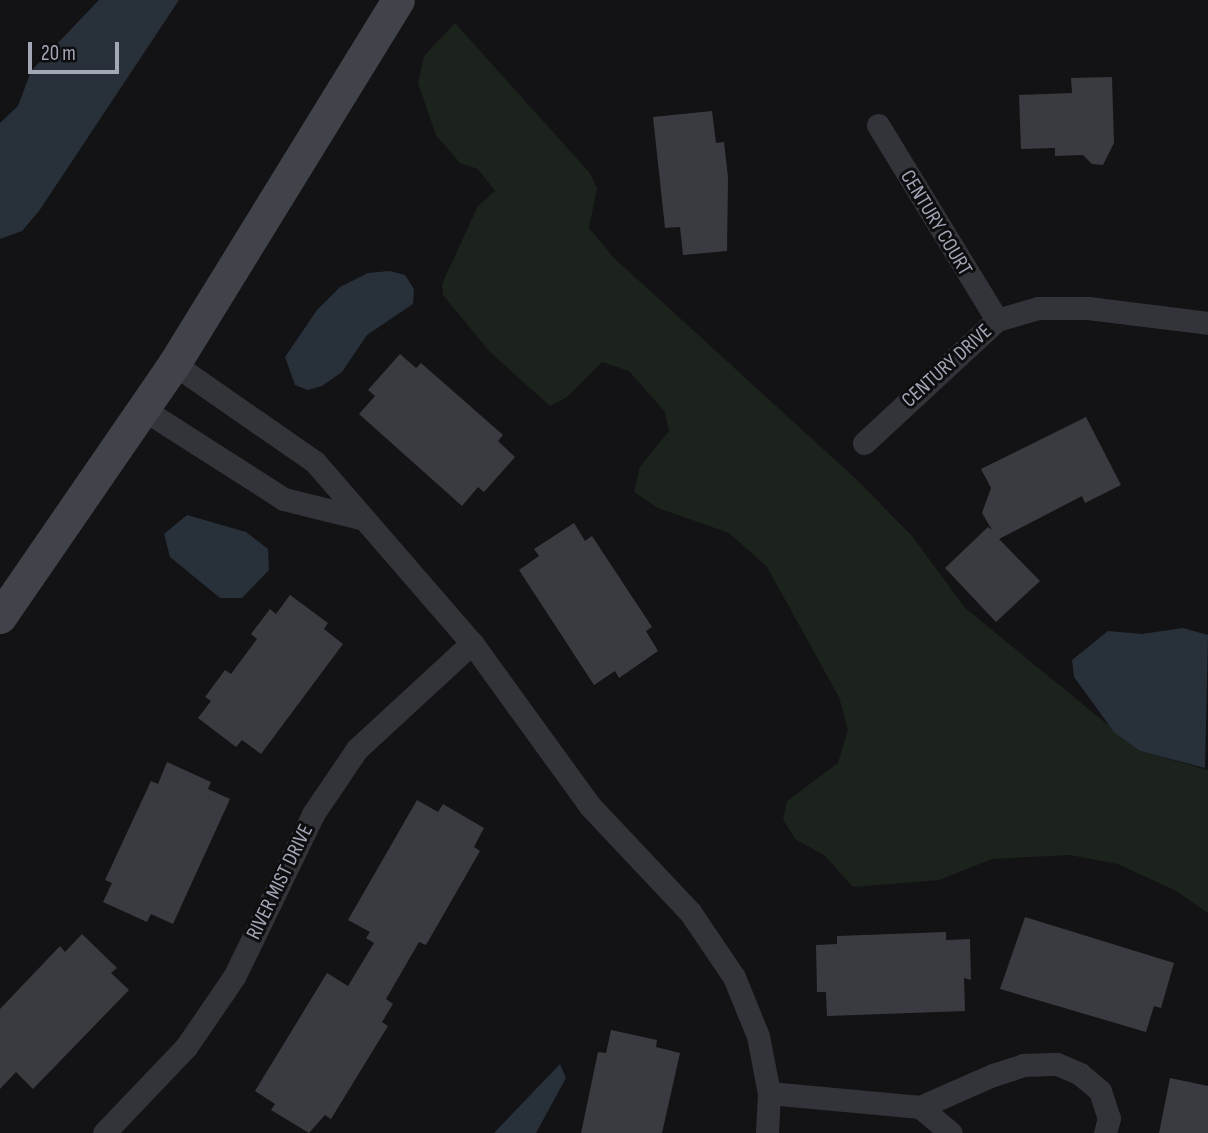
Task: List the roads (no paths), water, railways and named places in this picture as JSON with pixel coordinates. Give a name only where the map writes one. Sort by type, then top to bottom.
[{"type":"main road","points":[[0,617],[174,364],[398,0]]},
{"type":"street","name":"CENTURY COURT","points":[[878,125],[997,320]]},
{"type":"street","name":"CENTURY DRIVE","points":[[864,443],[997,320],[1038,308],[1088,308],[1208,323]]},
{"type":"street","points":[[174,364],[315,462],[360,518],[413,570],[472,643],[590,806],[690,912],[734,976],[758,1036],[769,1093],[767,1133]]},
{"type":"street","points":[[143,409],[284,499],[360,518]]},
{"type":"street","name":"RIVER MIST DRIVE","points":[[104,1133],[186,1047],[234,977],[313,814],[357,748],[472,643]]},
{"type":"street","points":[[769,1093],[920,1107],[993,1075],[1024,1065],[1057,1064],[1080,1073],[1100,1091],[1109,1118],[1105,1133]]},
{"type":"street","points":[[920,1107],[951,1133]]}]
